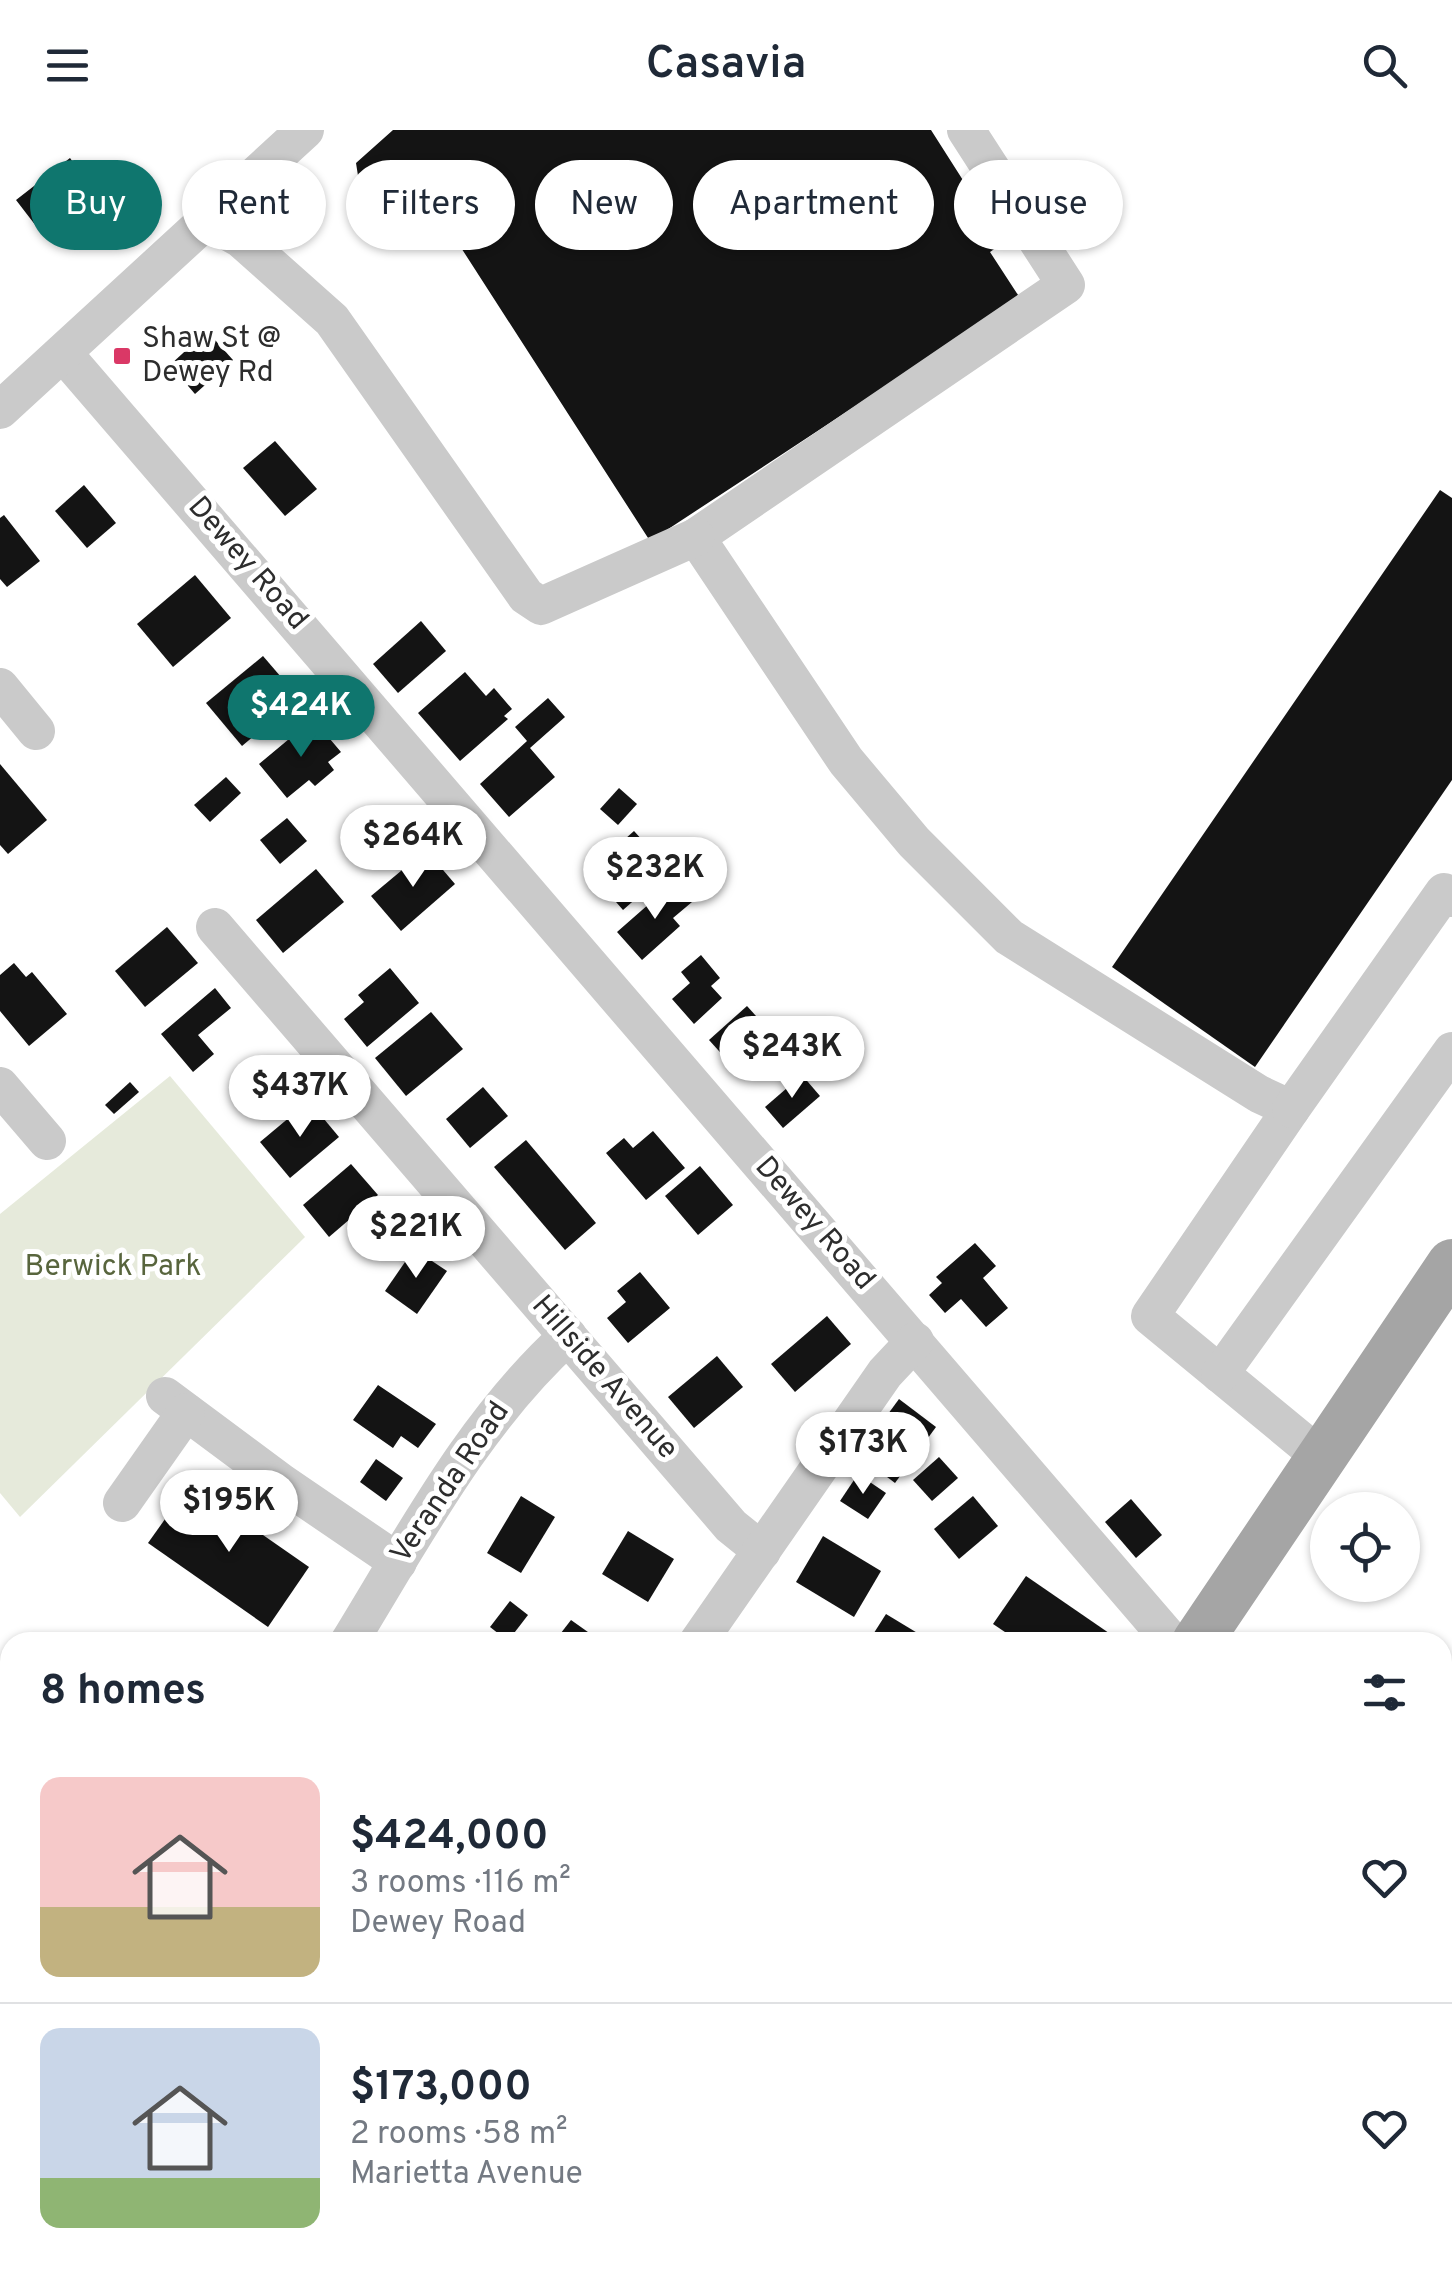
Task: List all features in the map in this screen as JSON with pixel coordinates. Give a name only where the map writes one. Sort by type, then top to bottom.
[{"type":"main road","points":[[1204,1632],[1452,1264]]},
{"type":"street","points":[[272,160],[305,130]]},
{"type":"street","points":[[253,250],[332,320],[526,596],[540,606],[696,538],[1066,285],[966,130]]},
{"type":"street","points":[[0,410],[182,242]]},
{"type":"street","name":"Dewey Road","points":[[63,353],[1163,1632]]},
{"type":"street","points":[[696,538],[846,760],[914,842],[1009,937],[1259,1094],[1291,1109]]},
{"type":"street","points":[[0,687],[36,731]]},
{"type":"street","points":[[1322,1458],[1150,1316],[1291,1109],[1449,890]]},
{"type":"street","name":"Hillside Avenue","points":[[215,927],[732,1526],[762,1551]]},
{"type":"street","points":[[1220,1374],[1452,1050]]},
{"type":"street","points":[[0,1086],[47,1142]]},
{"type":"street","name":"Veranda Road","points":[[355,1632],[510,1394],[568,1336]]},
{"type":"street","points":[[705,1632],[886,1373],[915,1341]]},
{"type":"street","points":[[122,1503],[176,1404],[398,1562]]},
{"type":"green space","name":"Berwick Park","points":[[170,1076],[305,1237],[20,1517],[0,1493],[0,1214]]},
{"type":"building","points":[[393,130],[931,130],[954,166],[954,250],[993,250],[990,252],[1020,298],[650,541],[463,250],[515,250],[515,160],[359,160]]},
{"type":"building","points":[[30,189],[30,218],[16,200]]},
{"type":"building","points":[[207,331],[233,360],[195,394],[170,365]]},
{"type":"building","points":[[275,441],[317,489],[285,516],[243,468]]},
{"type":"building","points":[[84,485],[116,523],[87,548],[55,511]]},
{"type":"building","points":[[1440,490],[1452,498],[1452,780],[1255,1067],[1112,967]]},
{"type":"building","points":[[4,515],[40,561],[7,587],[0,579],[0,518]]},
{"type":"building","points":[[195,575],[231,618],[173,667],[137,624]]},
{"type":"building","points":[[421,621],[446,651],[398,693],[373,664]]},
{"type":"building","points":[[263,656],[299,698],[242,746],[206,703]]},
{"type":"building","points":[[465,672],[486,696],[494,688],[512,709],[504,716],[508,719],[460,761],[418,713]]},
{"type":"building","points":[[548,698],[565,717],[530,748],[555,777],[509,817],[480,784],[527,741],[515,727]]},
{"type":"building","points":[[313,719],[341,752],[328,762],[334,770],[315,786],[309,780],[287,798],[259,764]]},
{"type":"building","points":[[0,764],[47,820],[8,854],[0,845]]},
{"type":"building","points":[[226,777],[241,793],[210,822],[194,805]]},
{"type":"building","points":[[619,788],[637,804],[618,825],[600,809]]},
{"type":"building","points":[[287,818],[307,841],[280,864],[260,840]]},
{"type":"building","points":[[634,831],[665,865],[652,877],[656,881],[623,910],[589,871]]},
{"type":"building","points":[[426,850],[455,884],[401,931],[371,896]]},
{"type":"building","points":[[316,869],[344,902],[283,953],[256,920]]},
{"type":"building","points":[[674,882],[692,902],[673,918],[680,926],[642,960],[617,932]]},
{"type":"building","points":[[167,927],[198,963],[145,1007],[115,971]]},
{"type":"building","points":[[701,955],[720,978],[711,986],[722,998],[694,1024],[672,999],[690,983],[681,972]]},
{"type":"building","points":[[14,963],[26,977],[32,972],[67,1014],[29,1046],[0,1011],[0,975]]},
{"type":"building","points":[[390,968],[419,1003],[367,1047],[344,1019],[364,1002],[358,995]]},
{"type":"building","points":[[215,988],[231,1008],[198,1035],[214,1054],[193,1072],[161,1034]]},
{"type":"building","points":[[747,1006],[775,1037],[737,1071],[709,1040]]},
{"type":"building","points":[[431,1012],[463,1049],[406,1096],[375,1058]]},
{"type":"building","points":[[802,1075],[820,1096],[783,1128],[765,1107]]},
{"type":"building","points":[[130,1082],[139,1092],[114,1114],[105,1105]]},
{"type":"building","points":[[483,1087],[508,1116],[470,1148],[446,1119]]},
{"type":"building","points":[[309,1101],[339,1137],[290,1178],[260,1142]]},
{"type":"building","points":[[653,1131],[685,1168],[646,1200],[606,1153],[624,1138],[633,1148]]},
{"type":"building","points":[[526,1140],[596,1223],[565,1250],[494,1167]]},
{"type":"building","points":[[351,1164],[378,1195],[329,1237],[303,1205]]},
{"type":"building","points":[[700,1166],[733,1205],[698,1235],[665,1196]]},
{"type":"building","points":[[975,1243],[996,1266],[983,1278],[1008,1308],[986,1327],[961,1299],[945,1313],[929,1295],[942,1283],[936,1277]]},
{"type":"building","points":[[414,1249],[447,1271],[417,1314],[385,1291]]},
{"type":"building","points":[[640,1272],[670,1308],[628,1343],[607,1318],[626,1302],[617,1291]]},
{"type":"building","points":[[827,1316],[851,1344],[795,1392],[771,1364]]},
{"type":"building","points":[[717,1356],[743,1387],[694,1428],[668,1397]]},
{"type":"building","points":[[378,1385],[436,1424],[418,1448],[401,1436],[393,1448],[353,1420]]},
{"type":"building","points":[[899,1399],[936,1427],[895,1483],[858,1455]]},
{"type":"building","points":[[939,1457],[958,1478],[932,1501],[913,1480]]},
{"type":"building","points":[[376,1459],[403,1478],[386,1501],[360,1482]]},
{"type":"building","points":[[858,1474],[886,1493],[868,1519],[840,1501]]},
{"type":"building","points":[[190,1484],[309,1567],[268,1627],[148,1543]]},
{"type":"building","points":[[521,1496],[555,1517],[521,1573],[487,1553]]},
{"type":"building","points":[[973,1496],[998,1526],[959,1559],[934,1529]]},
{"type":"building","points":[[1131,1499],[1162,1535],[1136,1558],[1105,1522]]},
{"type":"building","points":[[628,1531],[674,1559],[648,1602],[602,1574]]},
{"type":"building","points":[[823,1536],[881,1571],[854,1617],[796,1582]]},
{"type":"building","points":[[1026,1576],[1107,1632],[1005,1632],[993,1624]]},
{"type":"building","points":[[510,1601],[528,1615],[515,1632],[496,1632],[490,1627]]},
{"type":"building","points":[[886,1614],[916,1632],[875,1632]]},
{"type":"building","points":[[571,1620],[588,1632],[562,1632]]},
{"type":"place","name":"Shaw St @ Dewey Rd","points":[[122,356]]}]
